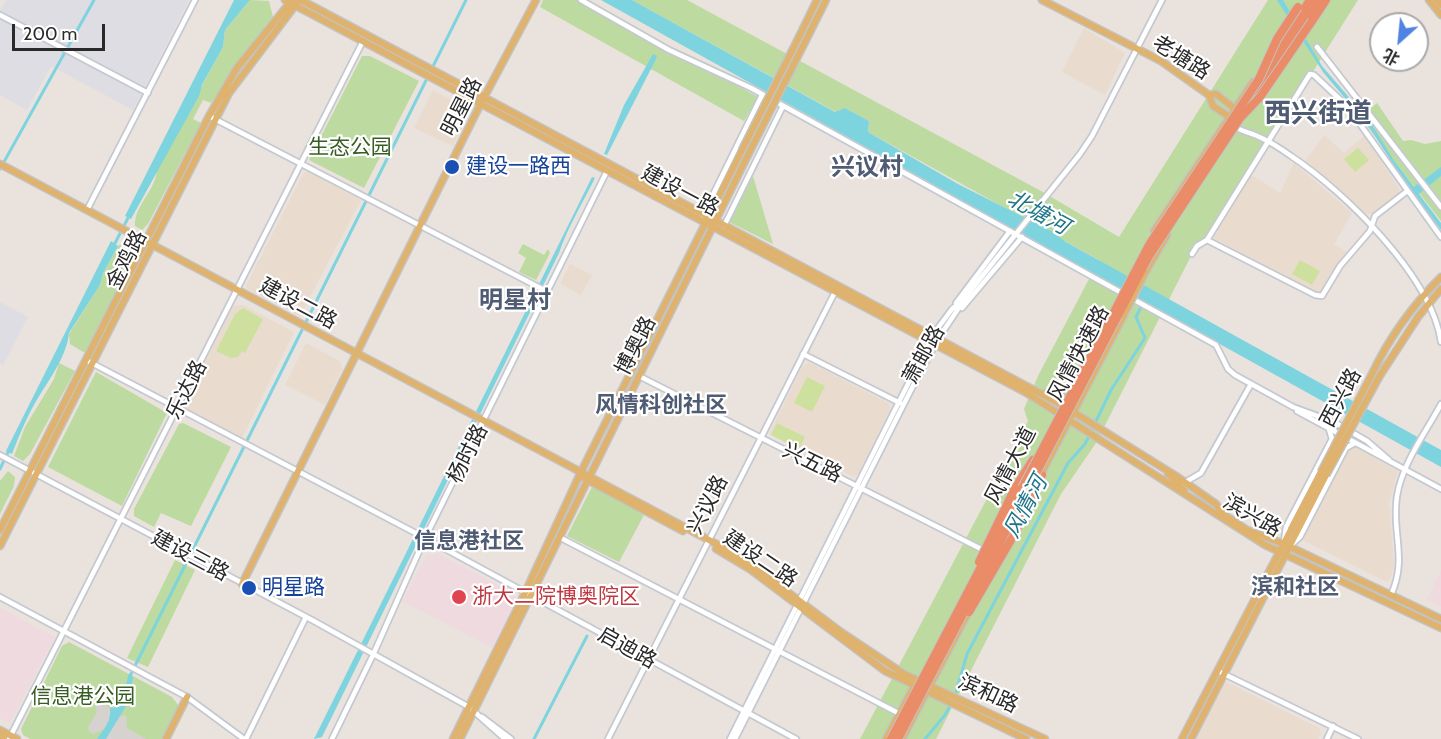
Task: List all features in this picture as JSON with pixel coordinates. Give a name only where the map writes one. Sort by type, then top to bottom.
[{"type":"highway","points":[[1241,120],[1260,97],[1309,25],[1323,0]]},
{"type":"highway","name":"风情快速路","points":[[898,739],[1149,256],[1323,0]]},
{"type":"highway","points":[[1259,79],[1277,39],[1304,3]]},
{"type":"highway","name":"风情快速路","points":[[891,739],[1149,244],[1259,79],[1304,3]]},
{"type":"highway","points":[[968,592],[982,552],[1015,488],[1036,456]]},
{"type":"highway","points":[[952,635],[980,597],[1015,533],[1042,475]]},
{"type":"main road","name":"明星路","points":[[242,584],[421,224],[536,0]]},
{"type":"main road","name":"博奥路","points":[[460,739],[472,709],[528,595],[715,225],[746,151],[803,36],[817,0]]},
{"type":"main road","name":"博奥路","points":[[803,36],[826,0]]},
{"type":"main road","name":"老塘路","points":[[1042,0],[1161,61],[1209,95],[1213,106],[1228,116]]},
{"type":"main road","points":[[1429,0],[1441,15]]},
{"type":"main road","points":[[1437,0],[1441,5]]},
{"type":"main road","name":"建设一路","points":[[294,1],[363,41],[425,70]]},
{"type":"main road","name":"建设一路","points":[[294,1],[836,289],[1073,412]]},
{"type":"main road","name":"金鸡路","points":[[0,546],[209,116],[237,69],[294,1]]},
{"type":"main road","name":"金鸡路","points":[[89,362],[153,246],[243,72],[294,1]]},
{"type":"main road","name":"风情大道","points":[[886,739],[1133,268],[1162,218],[1304,3]]},
{"type":"main road","name":"风情大道","points":[[902,739],[1030,492],[1042,475],[1145,273],[1241,120],[1297,38],[1309,25]]},
{"type":"main road","points":[[1241,120],[1272,87],[1309,25]]},
{"type":"main road","name":"老塘路","points":[[1209,95],[1216,94],[1234,108]]},
{"type":"main road","name":"建设一路","points":[[483,101],[607,171],[706,219]]},
{"type":"main road","name":"博奥路","points":[[528,595],[581,472],[706,219],[746,151]]},
{"type":"main road","name":"建设二路","points":[[2,165],[581,472]]},
{"type":"main road","name":"建设一路","points":[[715,225],[724,226],[836,289]]},
{"type":"main road","name":"西兴路","points":[[1376,375],[1383,351],[1424,294],[1441,277]]},
{"type":"main road","name":"西兴路","points":[[1191,739],[1221,673],[1286,545],[1376,375],[1428,302],[1441,289]]},
{"type":"main road","name":"建设一路","points":[[933,340],[1058,413]]},
{"type":"main road","points":[[1028,387],[1051,394],[1060,393],[1069,386],[1082,367]]},
{"type":"main road","name":"滨兴路","points":[[1073,412],[1165,469],[1216,504],[1223,514],[1247,530],[1286,545],[1441,619]]},
{"type":"main road","name":"滨兴路","points":[[1058,413],[1099,437],[1219,518],[1283,553],[1441,628]]},
{"type":"main road","points":[[1165,469],[1180,487],[1223,514]]},
{"type":"main road","points":[[581,472],[587,478]]},
{"type":"main road","name":"金鸡路","points":[[0,530],[33,474]]},
{"type":"main road","name":"建设二路","points":[[587,478],[707,542],[873,655],[918,680]]},
{"type":"main road","name":"建设二路","points":[[801,604],[862,655],[914,687]]},
{"type":"main road","name":"西兴路","points":[[1182,739],[1221,673]]},
{"type":"main road","name":"滨和路","points":[[918,680],[1035,737],[1045,739]]},
{"type":"main road","name":"滨和路","points":[[914,687],[1026,739]]},
{"type":"main road","points":[[166,739],[186,697]]},
{"type":"main road","name":"博奥路","points":[[453,739],[472,709]]},
{"type":"main road","points":[[0,730],[12,738]]},
{"type":"street","points":[[87,210],[195,0]]},
{"type":"street","points":[[581,0],[669,50],[783,106],[1216,345],[1228,369],[1293,407],[1334,422],[1367,441],[1389,460]]},
{"type":"street","name":"萧邮路","points":[[801,604],[933,340],[952,309],[963,300],[1046,198],[1092,136],[1162,0]]},
{"type":"street","points":[[0,15],[148,93]]},
{"type":"street","name":"乐达路","points":[[12,738],[363,41]]},
{"type":"street","points":[[1317,47],[1441,207]]},
{"type":"street","points":[[1192,254],[1197,246],[1207,240],[1266,141],[1310,74],[1314,75],[1347,106],[1406,192],[1441,237]]},
{"type":"street","points":[[706,219],[762,95]]},
{"type":"street","points":[[724,226],[783,106]]},
{"type":"street","points":[[209,116],[371,198],[546,291]]},
{"type":"street","points":[[1228,116],[1237,128],[1266,141],[1300,162],[1371,225],[1418,283],[1439,330],[1441,342]]},
{"type":"street","name":"杨时路","points":[[332,739],[374,655],[424,538],[607,171]]},
{"type":"street","points":[[1207,240],[1318,296],[1325,294],[1340,266],[1371,225],[1375,216],[1406,192]]},
{"type":"street","points":[[952,309],[1010,231]]},
{"type":"street","points":[[933,340],[1022,237]]},
{"type":"street","name":"兴议路","points":[[608,739],[836,289]]},
{"type":"street","points":[[956,315],[963,300]]},
{"type":"street","points":[[804,354],[901,404]]},
{"type":"street","name":"启迪路","points":[[89,362],[424,538],[796,739]]},
{"type":"street","name":"兴五路","points":[[639,376],[985,551]]},
{"type":"street","points":[[1184,483],[1201,473],[1251,384]]},
{"type":"street","points":[[1391,595],[1400,562],[1395,509],[1398,486],[1441,404]]},
{"type":"street","points":[[1293,407],[1302,415],[1441,489]]},
{"type":"street","name":"西兴路","points":[[1329,429],[1332,439],[1286,527],[1286,545],[1300,537],[1346,448],[1355,443]]},
{"type":"street","name":"建设三路","points":[[1,455],[306,617],[472,709],[511,739]]},
{"type":"street","points":[[559,537],[900,714]]},
{"type":"street","points":[[0,597],[186,697],[245,739],[306,617]]},
{"type":"street","points":[[735,739],[801,604]]},
{"type":"street","points":[[1221,673],[1358,739]]},
{"type":"street","name":"建设三路","points":[[472,709],[505,739]]},
{"type":"street","points":[[730,739],[747,712]]},
{"type":"street","points":[[1327,739],[1333,726]]},
{"type":"shaded area","points":[[6,0],[189,0],[133,110],[51,66],[27,110],[0,95],[0,10]]},
{"type":"shaded area","points":[[1084,28],[1125,53],[1105,95],[1062,72]]},
{"type":"shaded area","points":[[433,90],[468,109],[468,116],[453,146],[414,128]]},
{"type":"shaded area","points":[[1324,135],[1344,153],[1365,135],[1399,188],[1399,193],[1372,214],[1366,214],[1305,161]]},
{"type":"shaded area","points":[[1294,163],[1352,213],[1334,244],[1348,253],[1337,265],[1321,292],[1316,292],[1213,238],[1251,175],[1280,193]]},
{"type":"shaded area","points":[[309,171],[361,200],[300,316],[249,290],[246,286],[304,172]]},
{"type":"shaded area","points":[[570,264],[592,275],[581,295],[560,284]]},
{"type":"shaded area","points":[[0,302],[28,317],[3,365],[0,364]]},
{"type":"shaded area","points":[[243,305],[294,332],[242,438],[187,410],[186,399],[233,306]]},
{"type":"shaded area","points":[[306,343],[341,362],[342,369],[325,405],[285,385]]},
{"type":"shaded area","points":[[809,362],[890,404],[890,410],[859,473],[854,477],[769,434],[803,366]]},
{"type":"shaded area","points":[[1355,446],[1398,471],[1389,503],[1394,564],[1391,577],[1387,582],[1304,541],[1350,448]]},
{"type":"shaded area","name":"浙大二院博奥院区","points":[[438,554],[514,593],[515,602],[493,648],[402,601],[426,556]]},
{"type":"shaded area","points":[[1441,570],[1441,607],[1427,600]]},
{"type":"shaded area","points":[[0,608],[55,637],[10,723],[0,718]]},
{"type":"shaded area","points":[[1227,682],[1319,728],[1321,733],[1318,739],[1193,739],[1220,687]]},
{"type":"shaded area","points":[[101,702],[110,708],[110,718],[126,715],[127,728],[146,739],[106,739],[103,730],[93,734],[89,731],[88,727],[97,712],[95,704]]},
{"type":"green space","points":[[250,0],[269,1],[273,17],[211,103],[203,100],[193,119],[201,123],[148,224],[142,230],[135,226],[136,218],[156,177],[157,169],[223,47],[225,30]]},
{"type":"green space","points":[[543,0],[579,0],[758,97],[744,121],[540,7]]},
{"type":"green space","points":[[632,0],[687,0],[1041,191],[1119,237],[1268,0],[1358,0],[1207,240],[1192,254],[1096,443],[1061,494],[936,739],[860,739],[1028,421],[1024,409],[1038,376],[1099,260],[868,132],[869,121],[845,108],[836,112]]},
{"type":"green space","name":"生态公园","points":[[362,56],[370,56],[419,81],[364,188],[309,160]]},
{"type":"green space","points":[[1377,103],[1403,141],[1411,140],[1425,144],[1441,141],[1441,221],[1360,117]]},
{"type":"green space","points":[[1358,148],[1369,160],[1355,172],[1344,159]]},
{"type":"green space","points":[[753,176],[773,244],[729,222]]},
{"type":"green space","points":[[124,243],[132,246],[131,262],[85,353],[70,344],[69,334],[100,285],[103,273],[118,246]]},
{"type":"green space","points":[[523,244],[544,255],[548,249],[550,253],[536,280],[519,272],[526,258],[518,253]]},
{"type":"green space","points":[[1300,260],[1320,271],[1312,285],[1292,274]]},
{"type":"green space","points":[[243,308],[263,319],[245,353],[242,351],[238,357],[231,358],[216,351],[235,314]]},
{"type":"green space","points":[[59,363],[75,371],[30,454],[23,461],[14,456],[25,427],[54,379]]},
{"type":"green space","points":[[96,372],[167,413],[122,506],[48,467]]},
{"type":"green space","points":[[807,377],[825,386],[812,412],[794,403]]},
{"type":"green space","points":[[183,423],[231,447],[191,526],[161,513],[154,527],[134,516],[134,509],[179,424]]},
{"type":"green space","points":[[777,423],[805,437],[799,449],[771,435]]},
{"type":"green space","points":[[8,471],[15,477],[14,486],[0,514],[0,481]]},
{"type":"green space","points":[[594,483],[646,511],[619,562],[567,536]]},
{"type":"green space","points":[[175,560],[195,570],[148,667],[127,658]]},
{"type":"green space","name":"信息港公园","points":[[69,642],[172,697],[179,706],[163,739],[30,739],[23,735],[21,729],[62,646]]},
{"type":"water","points":[[234,0],[250,0],[225,30],[223,47],[202,85],[199,96],[131,219],[125,216]]},
{"type":"water","points":[[601,0],[632,0],[835,112],[845,108],[869,121],[868,132],[958,184],[1051,231],[1066,242],[1441,450],[1441,467]]},
{"type":"water","points":[[1277,0],[1283,0],[1322,66],[1371,123],[1393,159],[1414,187],[1441,167],[1441,176],[1419,194],[1441,223],[1441,230],[1408,187],[1369,127],[1323,72]]},
{"type":"water","points":[[653,54],[657,56],[654,63],[607,155],[604,154],[624,105]]},
{"type":"water","points":[[592,177],[595,178],[559,253],[322,737],[314,739]]},
{"type":"water","points":[[111,241],[118,246],[103,273],[100,285],[69,333],[62,357],[33,408],[12,454],[6,451]]},
{"type":"water","points":[[129,674],[133,676],[129,701],[106,739],[97,739],[108,721],[110,708],[114,708],[123,695]]},
{"type":"waterway","points":[[0,169],[94,0]]},
{"type":"waterway","points":[[129,678],[466,0]]},
{"type":"waterway","points":[[113,247],[129,216]]},
{"type":"waterway","name":"风情河","points":[[955,696],[967,654],[1068,463],[1085,444],[1111,390],[1145,338],[1136,317],[1146,297]]},
{"type":"waterway","points":[[0,469],[10,448]]},
{"type":"waterway","points":[[534,739],[587,636]]},
{"type":"waterway","name":"风情河","points":[[925,739],[945,715],[952,702]]},
{"type":"place","name":"建设一路西","points":[[452,167]]},
{"type":"place","name":"明星路","points":[[249,588]]},
{"type":"place","name":"浙大二院博奥院区","points":[[459,597]]},
{"type":"district","name":"西兴街道","points":[[1318,114]]},
{"type":"district","name":"兴议村","points":[[867,168]]},
{"type":"district","name":"明星村","points":[[515,301]]},
{"type":"district","name":"风情科创社区","points":[[661,406]]},
{"type":"district","name":"信息港社区","points":[[469,542]]},
{"type":"district","name":"滨和社区","points":[[1295,588]]},
{"type":"water label","name":"北塘河","points":[[1038,213]]}]
